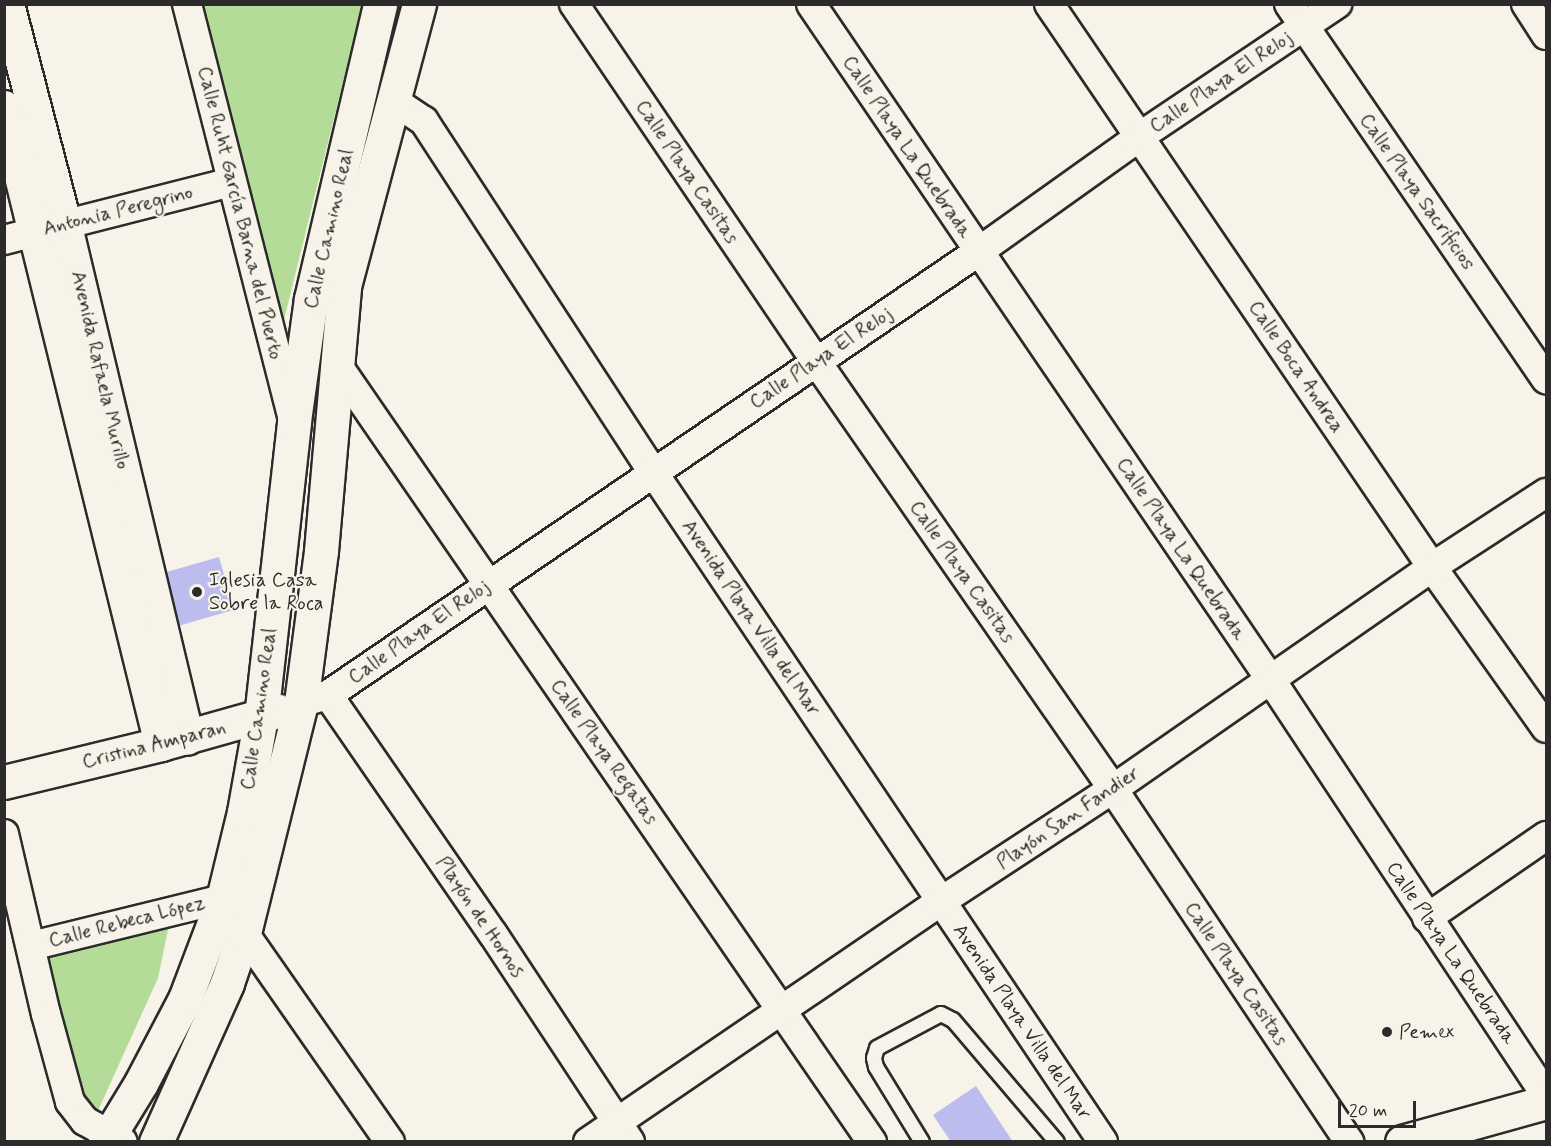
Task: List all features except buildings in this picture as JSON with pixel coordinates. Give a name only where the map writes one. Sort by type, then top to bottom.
[{"type":"street","name":"Avenida Rafaela Murillo","points":[[7,4],[51,229],[174,741]]},
{"type":"street","name":"Calle Ruht García Barna del Puerto","points":[[187,4],[294,421]]},
{"type":"street","name":"Calle Camino Real","points":[[113,1139],[185,999],[223,899],[261,717],[294,421],[311,299],[380,4]]},
{"type":"street","name":"Calle Camino Real","points":[[156,1142],[227,982],[244,933],[314,699],[321,551],[344,286],[419,4]]},
{"type":"street","name":"Calle Playa Casitas","points":[[574,4],[816,361],[1113,789],[1349,1142]]},
{"type":"street","name":"Calle Playa La Quebrada","points":[[811,4],[1271,680],[1546,1096]]},
{"type":"street","name":"Calle Boca Andrea","points":[[1048,4],[1432,567],[1546,728]]},
{"type":"street","name":"Calle Playa El Reloj","points":[[314,699],[487,585],[978,252],[1139,137],[1296,15],[1337,4]]},
{"type":"street","points":[[1526,4],[1546,35]]},
{"type":"street","name":"Calle Playa Sacrificios","points":[[1296,15],[1546,380]]},
{"type":"street","name":"Avenida Playa Villa del Mar","points":[[394,101],[424,121],[653,472],[1103,1142]]},
{"type":"street","name":"Avenida Rafaela Murillo","points":[[4,107],[51,229]]},
{"type":"street","name":"Antonia Peregrino","points":[[4,240],[232,182]]},
{"type":"street","name":"Calle Playa Regatas","points":[[336,363],[872,1142]]},
{"type":"street","name":"Playón San Fandier","points":[[588,1142],[623,1132],[783,1010],[940,902],[1113,789],[1432,567],[1546,493]]},
{"type":"street","name":"Cristina Amparan","points":[[4,782],[174,741],[261,717],[314,699]]},
{"type":"street","name":"Playón de Hornos","points":[[314,699],[493,934],[623,1132]]},
{"type":"street","points":[[4,834],[46,1014],[70,1102],[85,1120],[113,1139]]},
{"type":"street","points":[[1427,918],[1546,836]]},
{"type":"street","name":"Calle Rebeca López","points":[[31,946],[223,899]]},
{"type":"street","points":[[244,933],[359,1093],[390,1142]]},
{"type":"street","points":[[1402,1142],[1546,1102]]},
{"type":"lane","points":[[922,1142],[876,1067],[874,1058],[877,1048],[940,1014],[953,1020],[1057,1142]]},
{"type":"green space","points":[[203,5],[362,5],[283,324]]},
{"type":"green space","points":[[170,920],[158,978],[97,1113],[78,1097],[39,950]]},
{"type":"place","name":"Iglesia Casa Sobre la Roca","points":[[197,592]]},
{"type":"place","name":"Pemex","points":[[1387,1032]]}]
